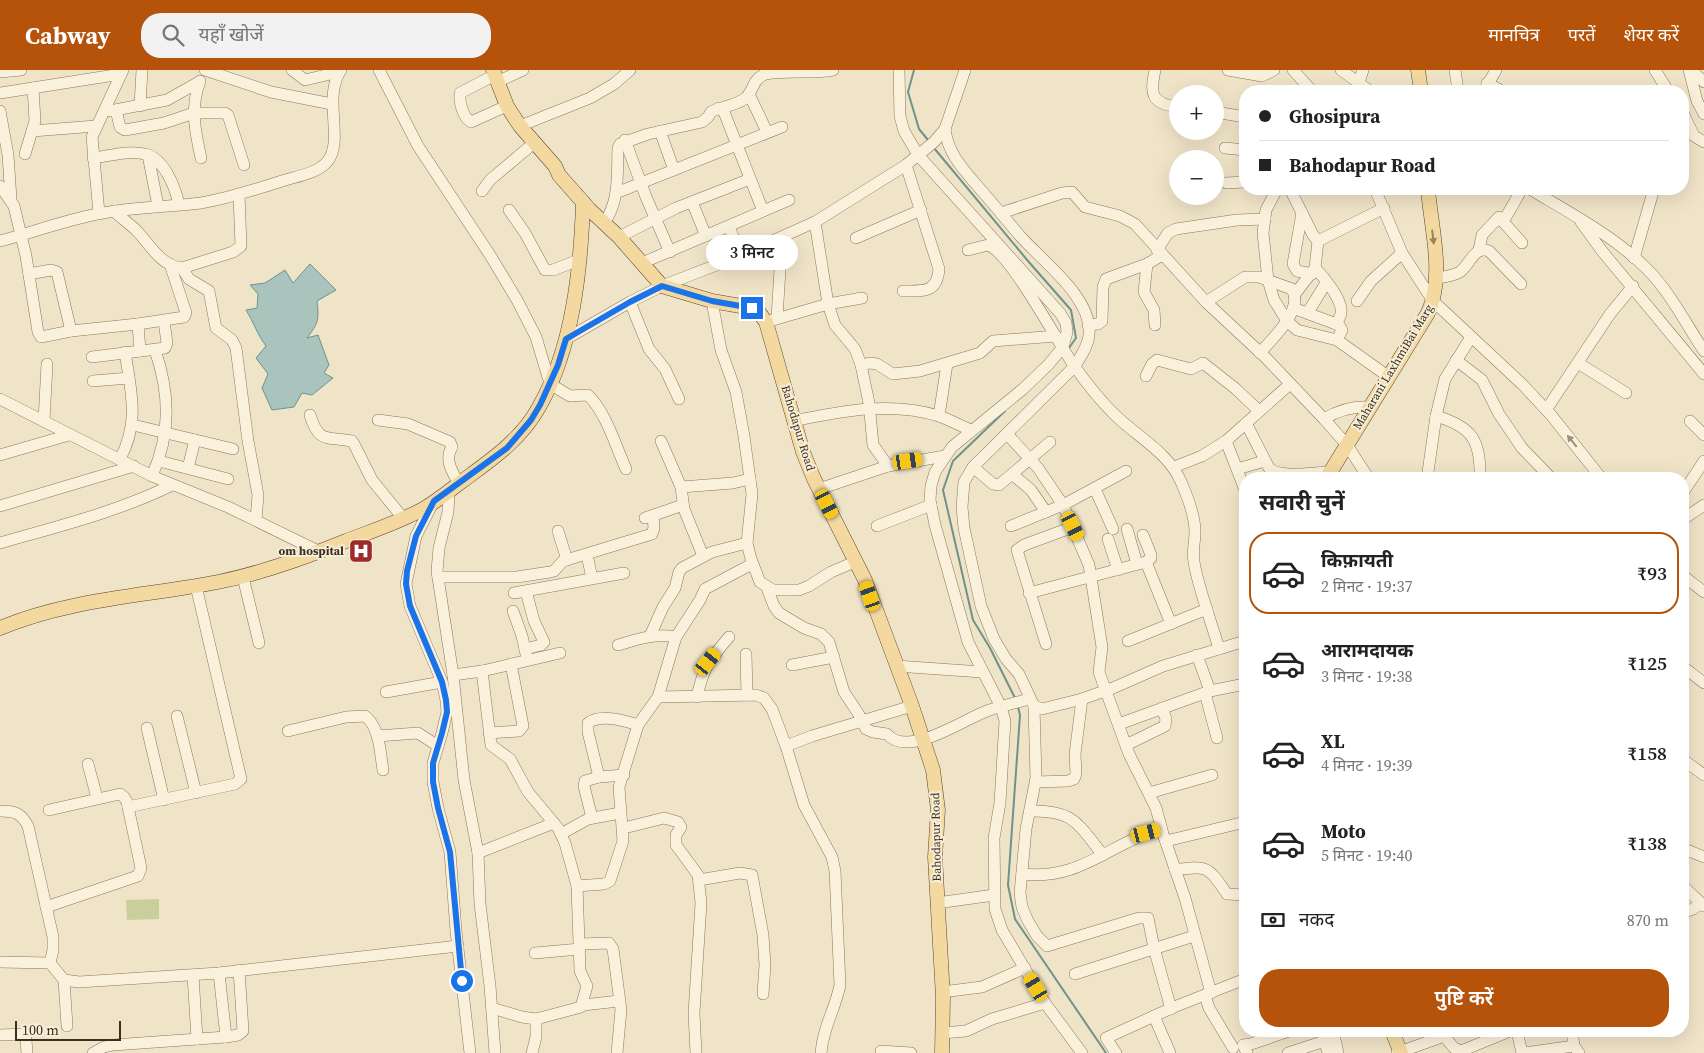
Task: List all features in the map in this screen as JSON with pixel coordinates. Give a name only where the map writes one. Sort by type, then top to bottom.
[{"type":"main road","points":[[1418,70],[1420,85]]},
{"type":"main road","points":[[491,75],[502,108],[512,129],[546,168],[559,176],[619,237],[662,286],[712,301],[752,308],[772,320]]},
{"type":"main road","points":[[491,75],[520,126],[555,166],[559,176]]},
{"type":"main road","name":"Maharani LaxhmiBai Marg","points":[[1331,472],[1390,377],[1433,301],[1437,278],[1429,195]]},
{"type":"main road","points":[[0,628],[56,610],[106,599],[244,577],[320,552],[403,518],[454,488],[507,448],[531,420],[550,384],[566,339],[579,260],[583,202]]},
{"type":"main road","name":"Bahodapur Road","points":[[772,320],[794,421],[804,452],[819,490],[857,561],[912,706],[933,770],[938,810],[935,857],[942,992],[942,1053]]},
{"type":"main road","points":[[1394,1037],[1399,1053]]},
{"type":"street","points":[[0,72],[21,70]]},
{"type":"street","points":[[140,106],[142,70]]},
{"type":"street","points":[[201,158],[196,140],[194,113],[195,95],[205,70],[272,92],[332,104]]},
{"type":"street","points":[[292,70],[305,80],[340,71]]},
{"type":"street","points":[[379,70],[418,146],[490,255],[517,300],[536,337],[550,384],[570,396],[588,394],[604,420],[626,469]]},
{"type":"street","points":[[502,108],[471,122],[466,117],[460,101],[460,93],[491,75],[523,70]]},
{"type":"street","points":[[520,126],[590,98],[614,84],[630,70]]},
{"type":"street","points":[[604,223],[609,215],[616,193],[618,148],[625,140],[702,122],[714,109],[742,100],[749,94],[758,78],[764,74],[781,71],[822,72],[833,70]]},
{"type":"street","points":[[899,70],[900,116],[904,131],[920,154],[1066,323],[1067,332],[1063,347],[1048,365],[1023,389],[952,446],[935,472],[931,486],[932,505],[968,642],[982,672],[1004,706],[1004,746],[1000,804],[994,838],[995,909],[1002,930],[1046,1003],[1082,1053]]},
{"type":"street","points":[[566,339],[662,286],[741,255],[815,222],[906,165],[942,132],[965,70]]},
{"type":"street","points":[[1155,70],[1153,92],[1156,100],[1169,106]]},
{"type":"street","points":[[1228,70],[1262,76],[1274,70]]},
{"type":"street","points":[[1293,70],[1307,85]]},
{"type":"street","points":[[1341,70],[1356,85]]},
{"type":"street","points":[[1359,85],[1363,70]]},
{"type":"street","points":[[1456,70],[1457,85]]},
{"type":"street","points":[[1487,85],[1496,70]]},
{"type":"street","points":[[1654,70],[1664,85]]},
{"type":"street","points":[[1690,70],[1704,82]]},
{"type":"street","points":[[1690,70],[1697,101],[1704,114]]},
{"type":"street","points":[[0,241],[99,213],[204,202],[239,195],[306,174],[327,161],[333,150],[332,104],[334,82],[340,71]]},
{"type":"street","points":[[0,92],[122,72]]},
{"type":"street","points":[[99,213],[92,137],[122,72]]},
{"type":"street","points":[[103,112],[177,97],[200,82]]},
{"type":"street","points":[[25,154],[35,121],[33,88]]},
{"type":"street","points":[[749,94],[767,132]]},
{"type":"street","points":[[722,108],[763,211]]},
{"type":"street","points":[[116,110],[120,127],[125,130],[164,122],[194,113],[221,112],[228,115],[244,165]]},
{"type":"street","points":[[0,111],[8,155],[11,199],[22,236],[39,335],[45,337],[71,331],[179,318],[186,313],[170,264]]},
{"type":"street","points":[[1224,114],[1239,116]]},
{"type":"street","points":[[32,131],[96,126]]},
{"type":"street","points":[[1689,126],[1694,136],[1704,142]]},
{"type":"street","points":[[616,193],[782,127]]},
{"type":"street","points":[[660,131],[674,170]]},
{"type":"street","points":[[942,132],[952,155],[1022,238],[1075,293],[1085,313],[1088,325],[1089,335],[1086,347],[1074,365],[1008,435],[973,467],[964,482],[962,508],[964,528],[981,606],[986,623],[994,639],[1023,681],[1037,763],[1020,893],[1022,907],[1037,936],[1047,946],[1145,917],[1148,918],[1154,948],[1171,1009]]},
{"type":"street","points":[[625,140],[641,184],[670,252]]},
{"type":"street","points":[[482,191],[497,173],[528,148]]},
{"type":"street","points":[[1225,148],[1239,149]]},
{"type":"street","points":[[93,158],[135,153],[148,155],[172,181],[179,204]]},
{"type":"street","points":[[148,155],[158,206]]},
{"type":"street","points":[[904,291],[929,289],[938,280],[939,269],[906,165]]},
{"type":"street","points":[[619,237],[655,218],[750,179]]},
{"type":"street","points":[[1226,182],[1239,182]]},
{"type":"street","points":[[0,186],[11,199]]},
{"type":"street","points":[[1001,213],[1062,193],[1072,192],[1085,207],[1129,219],[1206,302],[1260,353],[1324,419],[1347,446],[1364,472]]},
{"type":"street","points":[[114,211],[138,232],[160,258],[182,268],[233,252],[241,246],[239,195]]},
{"type":"street","points":[[1274,195],[1265,219],[1264,233],[1268,280],[1272,295],[1287,321],[1304,333],[1337,340],[1390,377]]},
{"type":"street","points":[[1293,195],[1312,235],[1318,241]]},
{"type":"street","points":[[1377,195],[1402,254],[1433,301],[1522,384],[1546,410],[1596,472]]},
{"type":"street","points":[[1504,222],[1519,195]]},
{"type":"street","points":[[1540,195],[1601,232],[1648,270],[1663,288],[1704,351]]},
{"type":"street","points":[[1634,258],[1651,195]]},
{"type":"street","points":[[642,263],[789,200]]},
{"type":"street","points":[[692,202],[706,236]]},
{"type":"street","points":[[1318,241],[1384,208]]},
{"type":"street","points":[[508,210],[525,233],[545,270],[553,270],[579,260]]},
{"type":"street","points":[[856,238],[921,210]]},
{"type":"street","points":[[1302,212],[1293,264],[1297,270],[1313,271],[1333,290],[1341,311],[1336,324]]},
{"type":"street","points":[[1437,278],[1450,276],[1462,271],[1479,250],[1482,234],[1499,217],[1522,243]]},
{"type":"street","points":[[1088,325],[1098,324],[1102,321],[1103,287],[1106,279],[1147,264],[1160,253],[1168,233],[1176,229],[1237,220],[1265,219]]},
{"type":"street","points":[[1580,219],[1602,251],[1704,374]]},
{"type":"street","points":[[815,222],[828,304],[836,325],[855,349],[861,365],[869,408],[873,446],[888,466]]},
{"type":"street","points":[[729,227],[741,255]]},
{"type":"street","points":[[782,237],[772,320],[828,304],[862,298]]},
{"type":"street","points":[[1260,353],[1287,321],[1293,308],[1295,294],[1313,271],[1318,241]]},
{"type":"street","points":[[968,250],[982,245],[993,246],[1032,297],[1074,365],[1114,414],[1174,468],[1182,484],[1193,517],[1195,530],[1194,564],[1219,649]]},
{"type":"street","points":[[1479,250],[1489,251],[1521,284]]},
{"type":"street","points":[[1357,300],[1371,281],[1402,254]]},
{"type":"street","points":[[1147,264],[1144,292],[1154,310],[1155,324]]},
{"type":"street","points":[[182,268],[189,278],[209,291],[216,328],[232,340],[236,348],[248,442],[258,495],[256,520]]},
{"type":"street","points":[[28,274],[51,270],[57,272],[71,331]]},
{"type":"street","points":[[1206,302],[1245,277],[1259,277],[1288,286],[1295,294]]},
{"type":"street","points":[[1308,312],[1326,283]]},
{"type":"street","points":[[1546,410],[1610,314],[1632,286]]},
{"type":"street","points":[[712,301],[721,350],[736,392],[750,479],[752,506],[747,543],[752,564],[760,582],[767,588],[776,610],[804,628],[825,637],[829,642],[844,692],[863,721],[866,729],[887,734],[902,743],[923,739],[962,724],[987,711],[1028,702],[1042,708],[1082,699],[1106,691],[1163,666],[1239,643]]},
{"type":"street","points":[[630,302],[649,349],[666,369],[679,399]]},
{"type":"street","points":[[1293,308],[1336,324],[1342,330],[1337,340]]},
{"type":"street","points":[[92,357],[156,350],[167,346],[164,320]]},
{"type":"street","points":[[138,324],[140,351]]},
{"type":"street","points":[[861,365],[877,364],[893,374],[920,372],[980,353],[993,341],[1056,336]]},
{"type":"street","points":[[1428,472],[1436,416],[1445,379],[1470,336]]},
{"type":"street","points":[[152,476],[159,461],[166,433],[167,406],[156,350]]},
{"type":"street","points":[[120,460],[130,438],[134,410],[125,352]]},
{"type":"street","points":[[1146,376],[1152,364],[1157,360],[1191,369],[1203,363],[1259,411]]},
{"type":"street","points":[[1456,360],[1482,380],[1499,414],[1522,448],[1545,472]]},
{"type":"street","points":[[1578,363],[1626,393]]},
{"type":"street","points":[[44,421],[46,364]]},
{"type":"street","points":[[939,416],[947,364]]},
{"type":"street","points":[[93,381],[129,378]]},
{"type":"street","points":[[1174,468],[1202,456],[1226,440],[1290,384]]},
{"type":"street","points":[[0,399],[152,476],[256,520],[320,552]]},
{"type":"street","points":[[1324,419],[1341,410],[1354,407],[1371,407]]},
{"type":"street","points":[[794,421],[869,408],[916,411],[939,416],[971,430]]},
{"type":"street","points":[[310,415],[315,430],[319,435],[354,444],[372,480],[403,518]]},
{"type":"street","points":[[1436,416],[1449,420],[1473,436],[1478,446],[1480,472]]},
{"type":"street","points":[[378,420],[408,424],[440,436],[450,442],[452,446],[448,461],[454,488],[437,561],[438,577],[453,675],[464,780],[478,853],[480,904],[492,1008],[495,1053]]},
{"type":"street","points":[[1690,422],[1704,436]]},
{"type":"street","points":[[1246,423],[1269,468],[1276,472]]},
{"type":"street","points":[[133,425],[233,449]]},
{"type":"street","points":[[0,455],[69,435]]},
{"type":"street","points":[[1008,435],[1038,468],[1062,505],[1084,551],[1092,577],[1102,647],[1099,672],[1138,775],[1156,808],[1161,829],[1176,870],[1194,936],[1208,994],[1209,1008],[1237,1050],[1271,1037]]},
{"type":"street","points":[[188,468],[195,440]]},
{"type":"street","points":[[1226,440],[1239,474]]},
{"type":"street","points":[[661,441],[681,486],[683,505],[703,556]]},
{"type":"street","points":[[973,467],[996,485],[1050,442]]},
{"type":"street","points":[[819,490],[888,466],[945,456]]},
{"type":"street","points":[[159,461],[228,479]]},
{"type":"street","points":[[1237,469],[1265,461]]},
{"type":"street","points":[[1689,484],[1704,461]]},
{"type":"street","points":[[0,506],[134,466]]},
{"type":"street","points":[[1024,484],[1038,468]]},
{"type":"street","points":[[1011,526],[1062,505],[1126,471]]},
{"type":"street","points":[[1012,474],[1031,490],[1046,512]]},
{"type":"street","points":[[681,486],[733,483],[750,479]]},
{"type":"street","points":[[0,543],[104,513],[139,501],[172,485]]},
{"type":"street","points":[[1095,489],[1111,534],[1118,570]]},
{"type":"street","points":[[434,501],[416,536],[406,584],[410,606],[442,682],[447,712],[433,763],[433,782],[450,852],[470,1053]]},
{"type":"street","points":[[438,577],[524,577],[554,570],[560,563],[567,560],[652,534],[654,528],[649,517],[683,505]]},
{"type":"street","points":[[877,526],[932,505]]},
{"type":"street","points":[[1689,515],[1704,505]]},
{"type":"street","points":[[1046,644],[1017,550],[1024,545],[1073,526]]},
{"type":"street","points":[[1127,529],[1141,563],[1171,624]]},
{"type":"street","points":[[558,531],[567,560]]},
{"type":"street","points":[[1029,593],[1149,560],[1151,555],[1143,535]]},
{"type":"street","points":[[650,636],[662,607],[676,588],[679,572],[703,556],[747,543]]},
{"type":"street","points":[[587,555],[592,578]]},
{"type":"street","points":[[767,588],[783,591],[799,590],[831,572],[857,561]]},
{"type":"street","points":[[577,886],[604,884],[610,881],[623,841],[624,828],[620,813],[619,787],[638,725],[658,697],[676,637],[700,600],[705,588],[752,564]]},
{"type":"street","points":[[514,594],[624,573]]},
{"type":"street","points":[[244,577],[259,642]]},
{"type":"street","points":[[1689,580],[1704,592]]},
{"type":"street","points":[[128,808],[235,784],[242,779],[196,586]]},
{"type":"street","points":[[525,648],[541,645],[544,642],[534,621],[526,591]]},
{"type":"street","points":[[1128,640],[1207,609]]},
{"type":"street","points":[[513,611],[527,660]]},
{"type":"street","points":[[618,645],[650,636],[676,637]]},
{"type":"street","points":[[697,697],[702,672],[729,637]]},
{"type":"street","points":[[453,675],[482,671],[560,653]]},
{"type":"street","points":[[746,654],[747,695]]},
{"type":"street","points":[[1197,655],[1208,692],[1217,738]]},
{"type":"street","points":[[792,665],[834,657]]},
{"type":"street","points":[[489,733],[519,731],[523,726],[512,664]]},
{"type":"street","points":[[896,666],[982,672]]},
{"type":"street","points":[[482,671],[491,745],[510,759],[528,792],[561,834],[577,886],[580,971],[587,986],[583,1005]]},
{"type":"street","points":[[1689,671],[1704,683]]},
{"type":"street","points":[[386,692],[442,682]]},
{"type":"street","points":[[1119,724],[1208,692],[1239,685]]},
{"type":"street","points":[[658,697],[747,695],[764,698],[772,709],[786,746],[804,805],[827,845],[835,871],[840,986],[838,996],[825,1027],[820,1053]]},
{"type":"street","points":[[1036,782],[1068,781],[1074,779],[1082,699]]},
{"type":"street","points":[[786,746],[912,706]]},
{"type":"street","points":[[1126,745],[1165,726],[1166,719],[1162,708]]},
{"type":"street","points":[[177,716],[196,793]]},
{"type":"street","points":[[288,731],[346,717],[365,716],[373,726],[377,736],[384,770]]},
{"type":"street","points":[[599,776],[588,732],[588,722],[590,720],[611,719],[638,725]]},
{"type":"street","points":[[147,728],[164,800]]},
{"type":"street","points":[[377,736],[418,733],[438,746]]},
{"type":"street","points":[[88,764],[97,798]]},
{"type":"street","points":[[1689,764],[1704,776]]},
{"type":"street","points":[[592,818],[584,784],[599,776],[624,775]]},
{"type":"street","points":[[1149,793],[1212,775]]},
{"type":"street","points":[[46,907],[132,878],[140,874],[141,868],[128,808],[124,797],[120,794],[50,810]]},
{"type":"street","points":[[1030,811],[1052,810],[1071,818],[1103,855]]},
{"type":"street","points":[[0,811],[14,811],[20,814],[28,826],[53,937],[50,963]]},
{"type":"street","points":[[561,834],[592,818],[620,813]]},
{"type":"street","points":[[624,828],[658,819],[670,819],[678,822],[681,827],[676,835],[676,845],[695,871],[699,880],[701,903],[694,1013],[696,1053]]},
{"type":"street","points":[[478,853],[554,823]]},
{"type":"street","points":[[1166,841],[1239,823]]},
{"type":"street","points":[[1022,874],[1039,876],[1064,873],[1146,833],[1161,829]]},
{"type":"street","points":[[1689,851],[1704,857]]},
{"type":"street","points":[[1176,870],[1196,867],[1203,868],[1211,872],[1227,894],[1239,895]]},
{"type":"street","points":[[699,880],[740,873],[752,875],[763,936],[765,964],[763,994]]},
{"type":"street","points":[[1689,892],[1702,904],[1689,910]]},
{"type":"street","points":[[937,903],[994,895]]},
{"type":"street","points":[[1075,974],[1194,936]]},
{"type":"street","points":[[535,953],[608,943],[612,945],[621,1019],[617,1053]]},
{"type":"street","points":[[64,980],[79,982],[219,973],[458,946]]},
{"type":"street","points":[[0,962],[50,963],[64,980],[67,1026]]},
{"type":"street","points":[[942,992],[982,988],[1025,968]]},
{"type":"street","points":[[92,1053],[113,1045],[238,1035],[243,1031],[239,970]]},
{"type":"street","points":[[219,973],[226,1037]]},
{"type":"street","points":[[193,975],[197,1039]]},
{"type":"street","points":[[1116,1053],[1106,1038],[1239,981]]},
{"type":"street","points":[[492,1008],[536,1019],[571,1011],[583,1005],[619,1001]]},
{"type":"street","points":[[942,1033],[966,1031],[992,1019],[1046,1003]]},
{"type":"street","points":[[1154,1016],[1170,1053]]},
{"type":"street","points":[[532,1053],[536,1037],[536,1019]]},
{"type":"street","points":[[0,1035],[23,1034],[28,1053]]},
{"type":"street","points":[[1288,1053],[1322,1037]]},
{"type":"street","points":[[1324,1037],[1328,1053]]},
{"type":"street","points":[[1335,1037],[1338,1053]]},
{"type":"street","points":[[1399,1053],[1439,1037]]},
{"type":"street","points":[[1445,1037],[1454,1048],[1461,1051],[1495,1037]]},
{"type":"street","points":[[1519,1037],[1523,1053],[1577,1049]]},
{"type":"street","points":[[881,1051],[911,1053]]},
{"type":"green space","points":[[159,899],[159,919],[127,920],[126,900]]},
{"type":"water","points":[[310,264],[336,290],[317,301],[317,321],[307,338],[318,335],[329,365],[324,373],[333,378],[312,395],[302,393],[294,407],[272,410],[262,388],[268,374],[256,358],[266,346],[246,310],[257,308],[258,294],[250,285],[265,283],[285,270],[293,283]]},
{"type":"waterway","points":[[914,70],[908,92],[919,129],[928,140]]},
{"type":"waterway","points":[[934,148],[1071,310],[1076,338],[1069,348]]},
{"type":"waterway","points":[[1005,411],[953,461],[943,490],[973,620],[990,648],[1015,698]]},
{"type":"waterway","points":[[1018,707],[1020,715],[1008,885],[1015,919],[1106,1053]]},
{"type":"place","name":"om hospital","points":[[361,551]]},
{"type":"route","points":[[462,981],[450,852],[434,794],[432,772],[447,712],[446,700],[444,687],[407,596],[407,571],[420,524],[434,501],[450,492],[507,448],[531,420],[558,365],[566,339],[662,286],[712,301],[752,308]]}]
